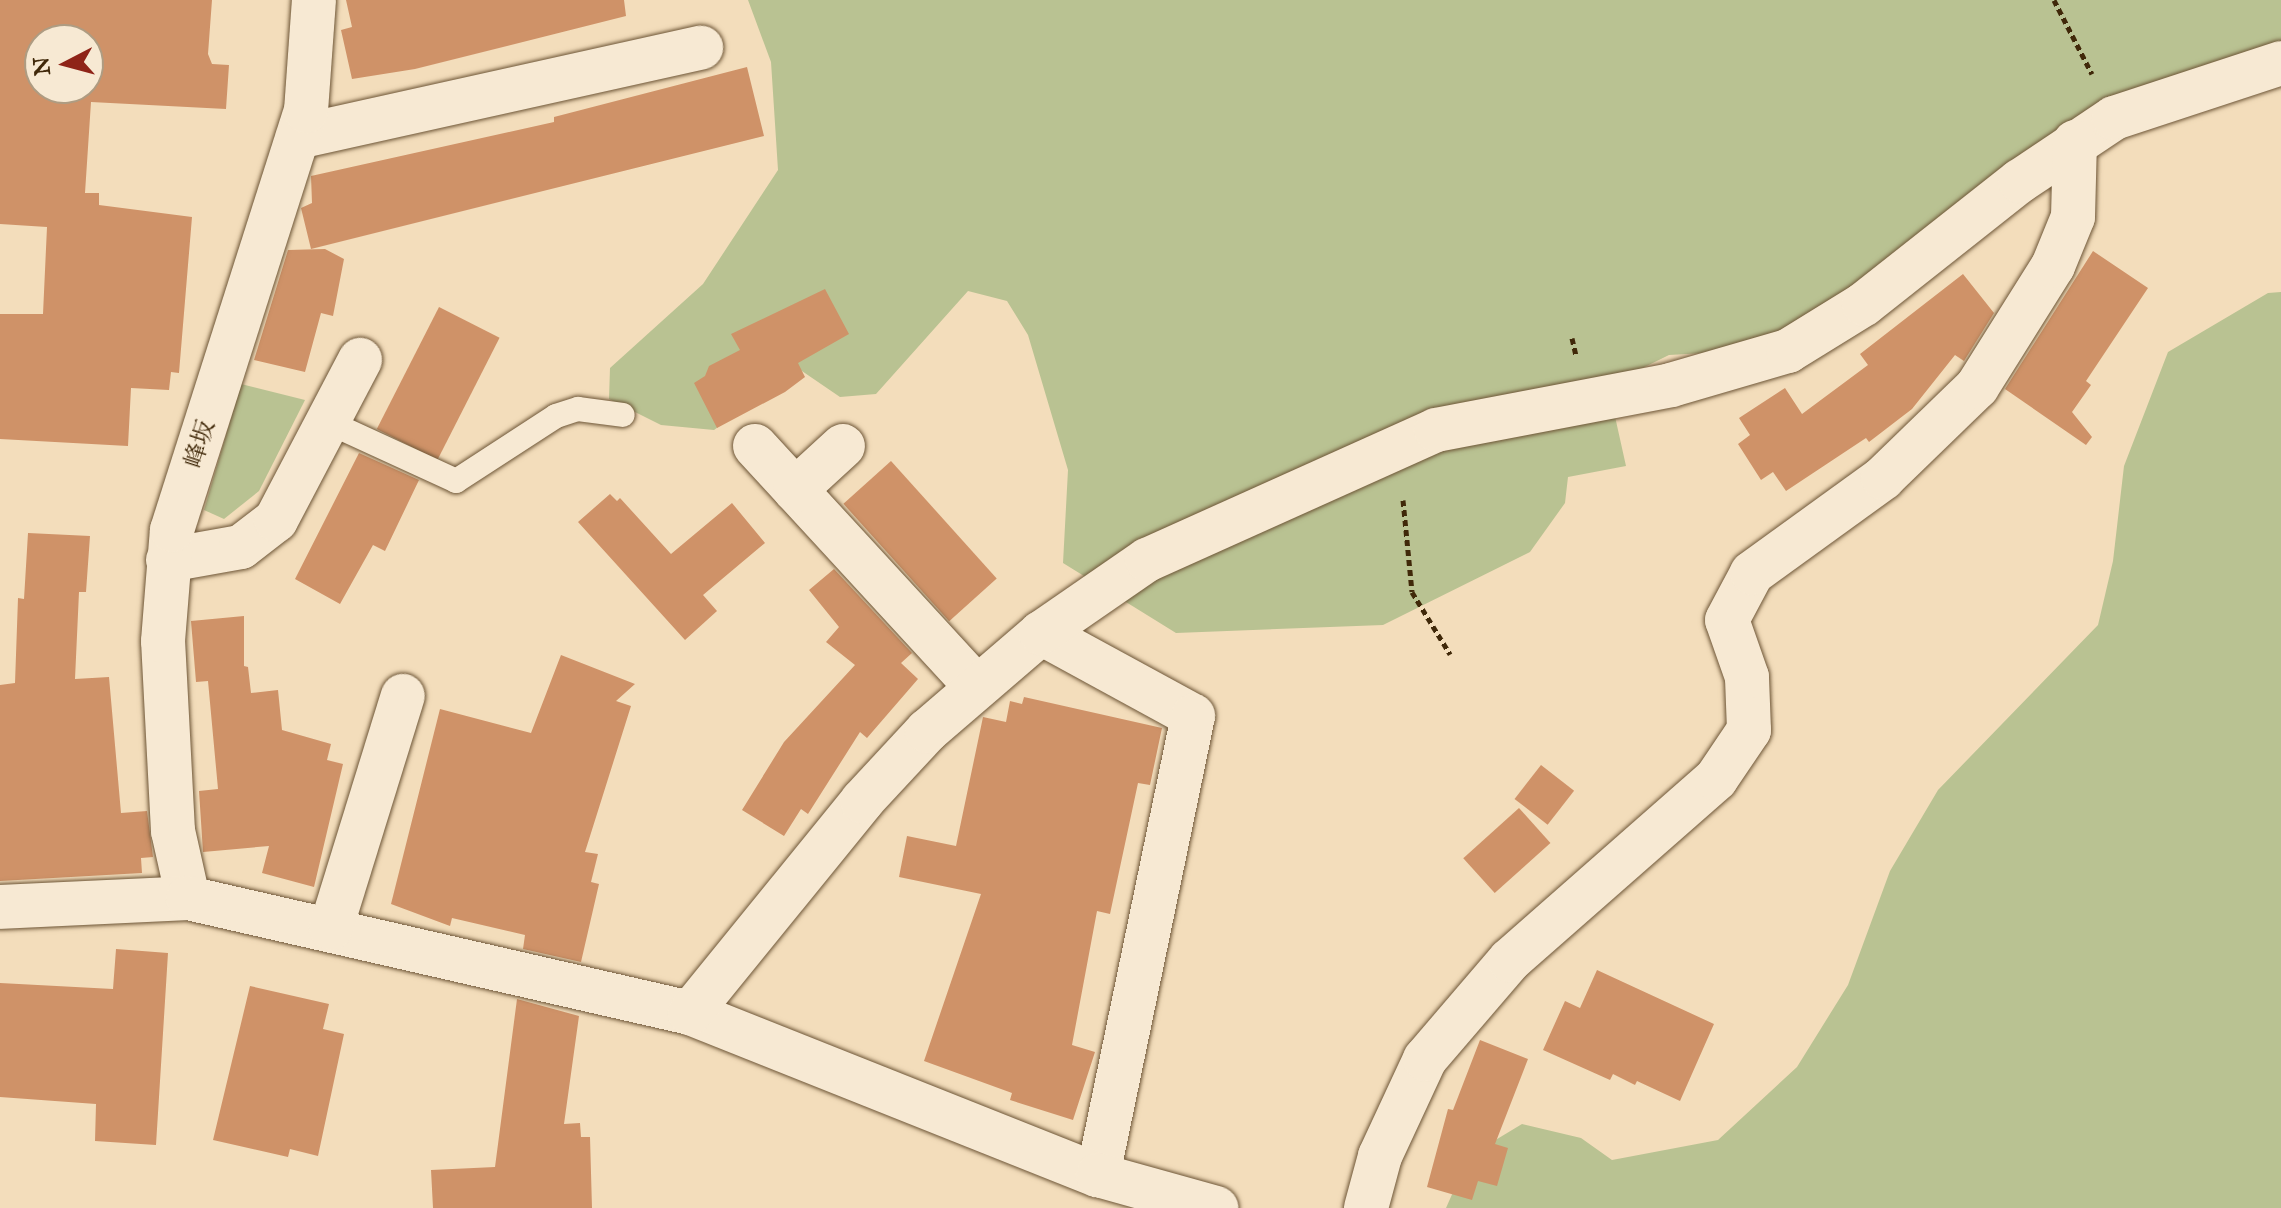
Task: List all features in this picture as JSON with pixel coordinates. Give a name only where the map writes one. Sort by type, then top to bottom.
[{"type":"street","name":"峰坂","points":[[188,898],[173,831],[163,641],[172,530],[306,111],[314,0]]},
{"type":"street","points":[[298,137],[701,48]]},
{"type":"street","points":[[690,1013],[862,801],[976,686],[1041,633],[1147,560],[1436,430],[1671,385],[1788,351],[1914,268],[2075,142],[2114,118],[2281,63]]},
{"type":"street","points":[[1366,1208],[1380,1156],[1425,1059],[1510,960],[1716,779],[1749,730],[1747,677],[1727,620],[1752,573],[1883,478],[1977,387],[2053,266],[2073,217],[2075,142]]},
{"type":"street","points":[[168,560],[219,554],[259,536],[276,520],[360,360]]},
{"type":"street","points":[[755,446],[976,686]]},
{"type":"street","points":[[795,490],[843,446]]},
{"type":"street","points":[[1041,633],[1193,716],[1098,1175]]},
{"type":"street","points":[[331,928],[403,696]]},
{"type":"street","points":[[0,907],[188,898],[331,928],[690,1013],[1098,1175],[1216,1208]]},
{"type":"lane","points":[[328,422],[456,481],[556,416],[589,409],[623,415]]},
{"type":"path","points":[[2054,0],[2114,118]]},
{"type":"path","points":[[1398,447],[1412,592],[1450,654]]},
{"type":"green space","points":[[748,0],[2281,0],[2281,74],[2149,96],[1811,319],[1741,351],[1669,355],[1608,385],[1626,466],[1568,477],[1565,503],[1530,552],[1383,625],[1176,633],[1063,563],[1068,470],[1028,335],[1007,301],[968,291],[876,394],[840,397],[799,369],[714,430],[661,425],[609,399],[610,368],[703,284],[778,170],[771,62]]},
{"type":"green space","points":[[2281,292],[2281,1208],[1446,1208],[1469,1156],[1522,1124],[1581,1138],[1612,1160],[1718,1140],[1797,1067],[1848,985],[1890,871],[1938,790],[2098,625],[2113,561],[2124,466],[2168,352],[2268,293]]},
{"type":"green space","points":[[241,384],[305,400],[259,491],[224,519],[204,510]]},
{"type":"building","points":[[0,0],[212,0],[208,54],[212,64],[229,65],[226,109],[104,103],[104,24],[24,24],[24,104],[91,104],[85,193],[99,193],[99,205],[192,217],[179,373],[171,372],[169,390],[131,388],[128,446],[0,439],[0,314],[43,314],[47,227],[0,224]]},
{"type":"building","points":[[346,0],[624,0],[626,16],[415,69],[352,79],[341,30],[352,27]]},
{"type":"building","points":[[747,67],[764,136],[311,249],[301,208],[312,203],[311,176],[554,122],[554,117]]},
{"type":"building","points":[[325,249],[344,259],[333,316],[321,313],[305,372],[254,360],[288,250]]},
{"type":"building","points":[[2093,251],[2148,288],[2086,381],[2091,385],[2072,412],[2092,437],[2086,445],[2005,389]]},
{"type":"building","points":[[1963,274],[1994,313],[1964,361],[1955,355],[1912,409],[1869,442],[1866,438],[1786,491],[1773,472],[1761,480],[1738,444],[1750,435],[1739,418],[1785,388],[1802,414],[1868,365],[1860,354]]},
{"type":"building","points":[[825,289],[849,334],[798,363],[805,377],[785,392],[717,428],[694,383],[705,376],[709,366],[740,350],[731,334]]},
{"type":"building","points":[[439,307],[500,338],[437,460],[377,429]]},
{"type":"building","points":[[359,453],[419,480],[385,551],[373,545],[340,604],[295,579]]},
{"type":"building","points":[[891,461],[997,578],[949,621],[843,504]]},
{"type":"building","points":[[610,494],[617,501],[620,498],[671,554],[732,503],[765,543],[703,595],[717,611],[685,640],[578,522]]},
{"type":"building","points":[[28,533],[90,536],[86,592],[79,592],[75,679],[109,677],[121,813],[147,811],[153,857],[141,858],[142,873],[0,881],[0,685],[15,683],[18,598],[24,599]]},
{"type":"building","points":[[834,569],[912,653],[901,663],[918,679],[867,738],[860,732],[808,814],[801,809],[784,836],[742,810],[784,742],[855,665],[826,642],[839,627],[809,590]]},
{"type":"building","points":[[244,616],[244,666],[248,667],[251,693],[278,690],[282,730],[331,744],[327,760],[343,764],[314,887],[262,873],[269,846],[203,852],[199,791],[218,789],[208,681],[196,682],[191,621]]},
{"type":"building","points":[[561,655],[635,684],[616,701],[631,706],[585,852],[598,854],[591,882],[599,884],[581,962],[523,949],[525,935],[452,918],[450,926],[391,904],[440,709],[531,733]]},
{"type":"building","points":[[1024,697],[1162,728],[1150,785],[1138,783],[1110,914],[1097,911],[1072,1045],[1095,1052],[1073,1120],[1010,1100],[1012,1093],[924,1061],[981,894],[899,877],[907,836],[956,846],[983,717],[1006,722],[1010,701],[1022,704]]},
{"type":"building","points":[[1541,765],[1574,791],[1548,825],[1515,799]]},
{"type":"building","points":[[1519,808],[1550,843],[1495,893],[1463,858]]},
{"type":"building","points":[[116,949],[168,953],[156,1145],[95,1141],[96,1104],[0,1097],[0,983],[113,989]]},
{"type":"building","points":[[1597,970],[1714,1024],[1680,1101],[1637,1081],[1635,1085],[1613,1074],[1610,1080],[1543,1050],[1565,1001],[1580,1008]]},
{"type":"building","points":[[250,986],[329,1004],[323,1029],[344,1034],[318,1156],[290,1149],[288,1157],[213,1140]]},
{"type":"building","points":[[517,999],[579,1016],[564,1124],[580,1123],[581,1137],[590,1137],[592,1208],[433,1208],[431,1170],[495,1167]]},
{"type":"building","points":[[1480,1040],[1528,1059],[1495,1144],[1508,1148],[1497,1186],[1478,1181],[1472,1200],[1427,1187],[1448,1109],[1453,1110]]}]
